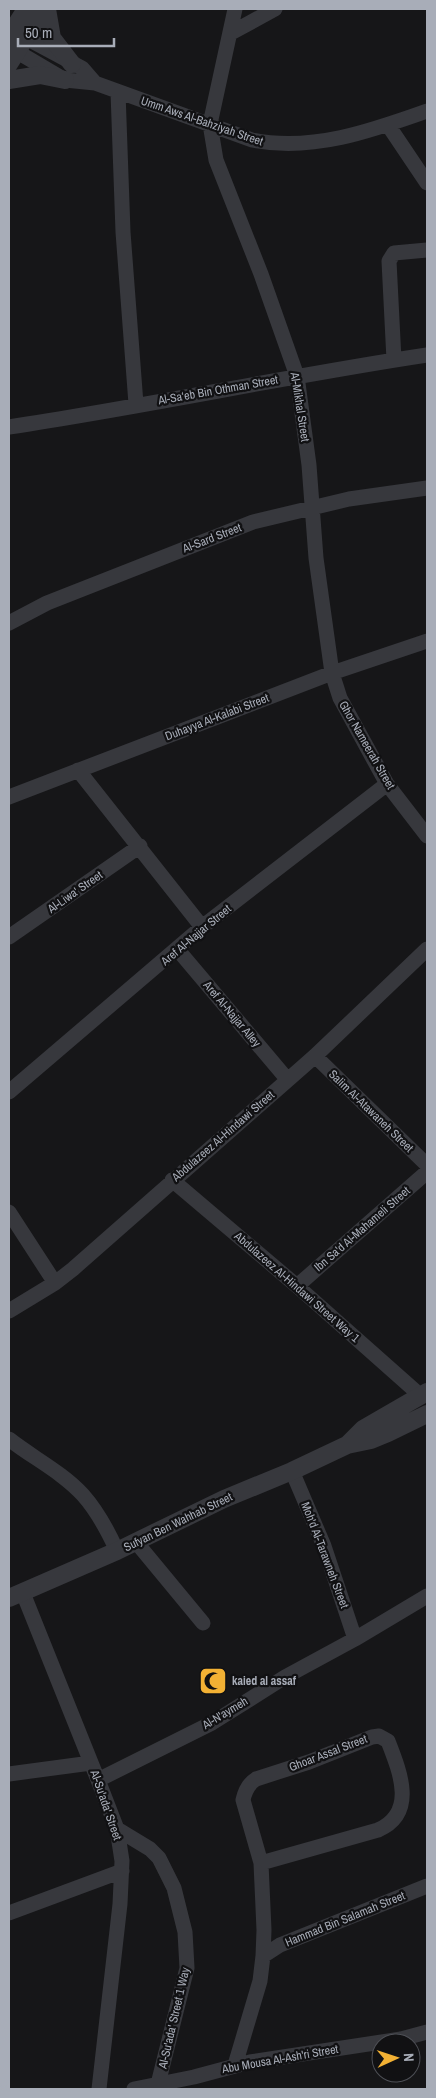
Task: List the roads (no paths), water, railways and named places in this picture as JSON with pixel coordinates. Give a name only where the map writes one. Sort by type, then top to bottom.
[{"type":"street","points":[[11,55],[16,34],[26,9]]},
{"type":"street","points":[[16,34],[46,9],[52,38],[72,64]]},
{"type":"street","points":[[210,124],[235,9]]},
{"type":"street","points":[[231,33],[275,9]]},
{"type":"street","name":"Umm Aws Al-Bahziyah Street","points":[[16,34],[82,68],[95,83]]},
{"type":"street","name":"Umm Aws Al-Bahziyah Street","points":[[11,55],[65,80],[95,83],[252,140],[274,144],[303,144],[340,138],[388,125],[427,111]]},
{"type":"street","points":[[9,80],[40,75],[65,80]]},
{"type":"street","points":[[118,92],[123,232],[136,404]]},
{"type":"street","name":"Al-Mikhal Street","points":[[210,124],[216,160],[264,282],[296,376],[304,421],[316,558],[332,673]]},
{"type":"street","points":[[388,125],[427,183]]},
{"type":"street","points":[[394,360],[389,261],[394,253],[427,250]]},
{"type":"street","name":"Al-Sa‘eb Bin Othman Street","points":[[9,427],[82,416],[136,404],[427,355]]},
{"type":"street","name":"Al-Sard Street","points":[[9,623],[46,603],[253,522],[312,507],[427,488]]},
{"type":"street","name":"Duhayya Al-Kalabi Street","points":[[9,797],[332,673],[427,641]]},
{"type":"street","name":"Ghor Nameerah Street","points":[[332,673],[340,698],[387,784],[427,836]]},
{"type":"street","points":[[78,770],[140,846],[202,927]]},
{"type":"street","name":"Aref Al-Najjar Street","points":[[9,1092],[178,950],[202,927],[387,784]]},
{"type":"street","name":"Al-Liwa' Street","points":[[9,937],[140,846]]},
{"type":"street","name":"Abdulazeez Al-Hindawi Street","points":[[9,1311],[55,1283],[315,1056],[427,949]]},
{"type":"street","name":"Aref Al-Najjar Alley","points":[[178,950],[286,1080]]},
{"type":"street","name":"Salim Al-Atawaneh Street","points":[[315,1056],[427,1165]]},
{"type":"street","name":"Ibn Sa'd Al-Mahameli Street","points":[[297,1286],[427,1172]]},
{"type":"street","name":"Abdulazeez Al-Hindawi Street Way 1","points":[[172,1180],[424,1394]]},
{"type":"street","points":[[9,1212],[55,1283]]},
{"type":"street","name":"Sufyan Ben Wahhab Street","points":[[347,1445],[363,1430],[424,1394]]},
{"type":"street","name":"Sufyan Ben Wahhab Street","points":[[16,1595],[117,1551],[224,1499],[292,1471],[347,1445],[371,1440],[427,1414]]},
{"type":"street","points":[[11,1442],[58,1474],[82,1494],[105,1526],[117,1551]]},
{"type":"street","name":"Moh'd Al-Tarawneh Street","points":[[292,1471],[324,1546],[355,1639]]},
{"type":"street","points":[[136,1542],[203,1624]]},
{"type":"street","name":"Al-Su'ada' Street","points":[[16,1595],[91,1763],[117,1829],[122,1871],[120,1904],[99,2089]]},
{"type":"street","name":"Al-N'aymeh","points":[[98,1780],[212,1723],[285,1677],[355,1639],[427,1596]]},
{"type":"street","name":"Ghoar Assal Street","points":[[235,2065],[260,1981],[264,1956],[261,1863],[243,1800],[250,1783],[256,1779],[309,1762],[372,1737],[379,1736],[388,1741],[402,1786],[403,1802],[401,1810],[390,1825],[261,1863]]},
{"type":"street","points":[[9,1774],[91,1763]]},
{"type":"street","name":"Al-Su'ada' Street 1 Way","points":[[117,1829],[150,1849],[159,1858],[174,1888],[185,1932],[187,1968],[158,2084]]},
{"type":"street","points":[[9,1913],[122,1871]]},
{"type":"street","name":"Hammad Bin Salamah Street","points":[[264,1956],[280,1946],[427,1886]]},
{"type":"street","name":"Abu Mousa Al-Ash'ri Street","points":[[134,2089],[194,2077],[235,2065],[401,2039],[427,2032]]},
{"type":"place","name":"kaied al assaf","points":[[213,1681]]}]
